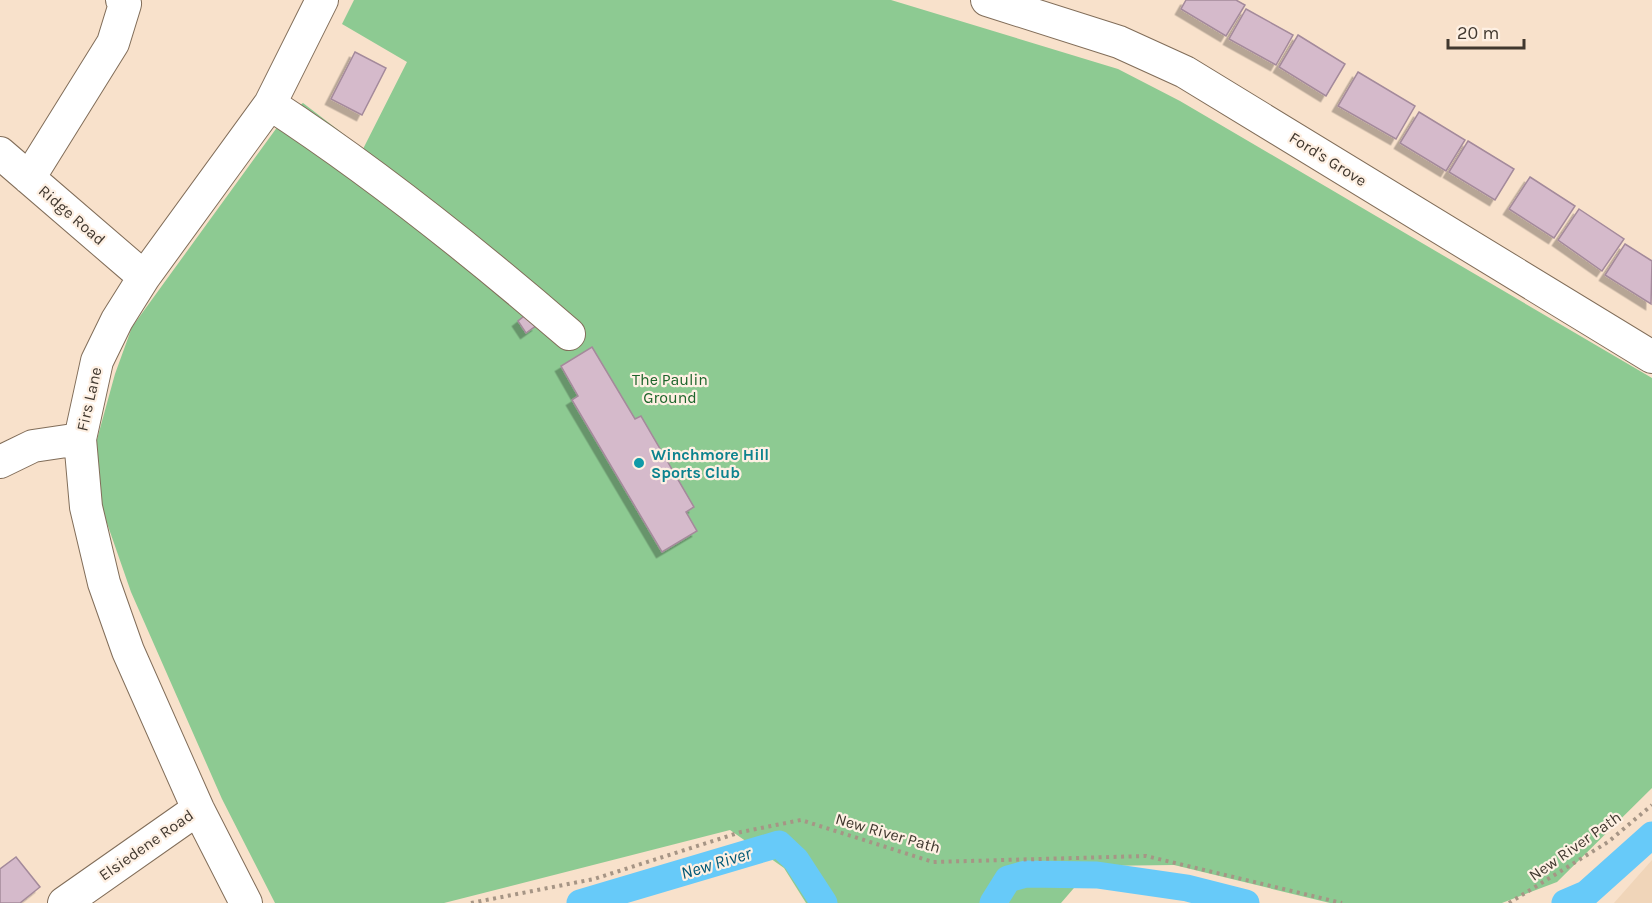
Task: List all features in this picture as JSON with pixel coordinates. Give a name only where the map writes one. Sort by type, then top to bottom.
[{"type":"street","points":[[29,178],[113,43],[125,4],[122,0]]},
{"type":"street","name":"Firs Lane","points":[[246,903],[198,808],[128,651],[104,583],[86,507],[80,439],[97,361],[117,320],[144,276],[270,104],[322,0]]},
{"type":"street","name":"Ford's Grove","points":[[987,0],[1119,42],[1185,72],[1652,357]]},
{"type":"street","points":[[270,104],[397,194],[477,256],[569,334]]},
{"type":"street","name":"Ridge Road","points":[[0,153],[144,276]]},
{"type":"street","points":[[0,462],[33,446],[80,439]]},
{"type":"street","name":"Elsiedene Road","points":[[64,903],[198,808]]},
{"type":"path","name":"New River Path","points":[[1509,903],[1608,842],[1652,805]]},
{"type":"path","name":"New River Path","points":[[471,903],[594,879],[741,832],[801,820],[933,862],[1146,856],[1342,903]]},
{"type":"shaded area","points":[[1652,860],[1652,903],[1614,903]]},
{"type":"green space","name":"The Paulin Ground","points":[[354,0],[891,0],[1118,69],[1180,101],[1652,378],[1652,788],[1557,882],[1502,903],[1330,903],[1174,865],[1093,866],[1061,903],[806,903],[784,868],[730,830],[444,903],[275,903],[222,799],[131,592],[100,503],[96,443],[115,374],[132,327],[286,115],[303,103],[363,149],[407,62],[342,24]]},
{"type":"building","points":[[1186,0],[1236,0],[1245,5],[1226,36],[1181,9]]},
{"type":"building","points":[[1246,9],[1293,35],[1276,65],[1229,39]]},
{"type":"building","points":[[1298,35],[1345,64],[1326,96],[1279,67]]},
{"type":"building","points":[[355,52],[386,68],[362,115],[331,99]]},
{"type":"building","points":[[1358,72],[1415,106],[1396,139],[1338,106]]},
{"type":"building","points":[[1419,112],[1465,140],[1446,171],[1400,143]]},
{"type":"building","points":[[1468,141],[1514,169],[1495,200],[1449,172]]},
{"type":"building","points":[[1530,177],[1575,206],[1554,238],[1509,209]]},
{"type":"building","points":[[1579,209],[1624,239],[1602,271],[1558,240]]},
{"type":"building","points":[[1625,244],[1652,261],[1651,304],[1605,275]]},
{"type":"building","points":[[528,313],[537,325],[526,333],[518,321]]},
{"type":"building","name":"Winchmore Hill Sports Club","points":[[592,347],[635,419],[641,416],[694,507],[686,512],[697,531],[662,552],[572,400],[578,396],[561,366]]},
{"type":"building","points":[[16,857],[40,887],[20,903],[0,903],[0,869]]},
{"type":"waterway","name":"New River","points":[[1565,903],[1586,894],[1652,835]]},
{"type":"waterway","name":"New River","points":[[580,903],[779,844],[796,860],[824,903]]},
{"type":"waterway","name":"New River","points":[[993,903],[1008,879],[1026,874],[1097,875],[1187,888],[1246,903]]},
{"type":"place","name":"Winchmore Hill Sports Club","points":[[639,463]]}]
